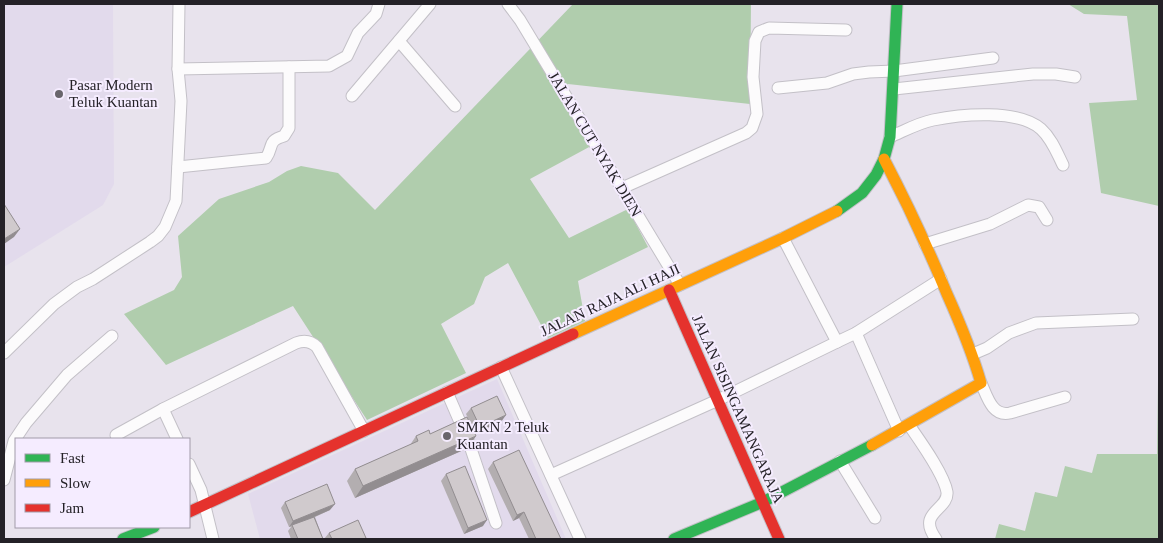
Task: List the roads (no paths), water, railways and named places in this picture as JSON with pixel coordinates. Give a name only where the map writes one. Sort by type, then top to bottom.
[{"type":"street","points":[[4,353],[54,304],[77,287],[92,280],[158,236],[165,227],[176,201],[180,100],[178,69],[179,4]]},
{"type":"street","points":[[178,69],[329,66],[347,56],[358,33],[376,14],[379,4]]},
{"type":"street","points":[[352,96],[430,4]]},
{"type":"street","name":"JALAN CUT NYAK DIEN","points":[[508,4],[520,20],[680,285]]},
{"type":"street","name":"JALAN RAJA ALI HAJI","points":[[190,512],[783,238],[834,213],[862,193],[876,175],[884,159],[890,137],[897,4]]},
{"type":"street","points":[[622,188],[746,133],[752,128],[757,114],[753,77],[753,49],[757,36],[762,30],[769,28],[846,30]]},
{"type":"street","points":[[399,41],[455,106]]},
{"type":"street","points":[[778,88],[827,83],[853,74],[993,58]]},
{"type":"street","points":[[178,167],[266,158],[274,139],[284,136],[289,128],[289,67]]},
{"type":"street","points":[[894,89],[1033,74],[1056,74],[1076,77]]},
{"type":"street","points":[[890,137],[933,120],[987,115],[1015,116],[1040,128],[1049,137],[1063,166]]},
{"type":"street","points":[[884,159],[911,210],[973,354],[981,383],[994,409],[1000,414],[1010,413],[1065,396]]},
{"type":"street","points":[[925,244],[990,224],[1028,205],[1039,208],[1047,220]]},
{"type":"street","points":[[783,238],[837,342]]},
{"type":"street","points":[[550,475],[718,400],[837,342],[941,279]]},
{"type":"street","name":"JALAN SISINGAMANGARAJA","points":[[669,290],[779,539]]},
{"type":"street","points":[[973,354],[987,348],[1009,333],[1036,323],[1133,319]]},
{"type":"street","points":[[856,332],[904,428],[936,467],[947,494],[945,500],[930,519],[929,525],[936,539]]},
{"type":"street","points":[[16,438],[26,423],[67,375],[112,336]]},
{"type":"street","points":[[116,435],[296,343],[305,341],[317,347],[364,431]]},
{"type":"street","points":[[501,367],[580,539]]},
{"type":"street","points":[[674,539],[763,502],[904,428],[981,383]]},
{"type":"street","points":[[448,392],[469,443],[496,523]]},
{"type":"street","points":[[164,409],[177,438]]},
{"type":"street","points":[[4,480],[15,440]]},
{"type":"street","points":[[840,461],[874,518]]},
{"type":"street","points":[[190,466],[201,490],[213,539]]},
{"type":"street","points":[[123,539],[151,528]]},
{"type":"place","name":"Pasar Modern Teluk Kuantan","points":[[59,94]]},
{"type":"place","name":"SMKN 2 Teluk Kuantan","points":[[447,436]]}]
